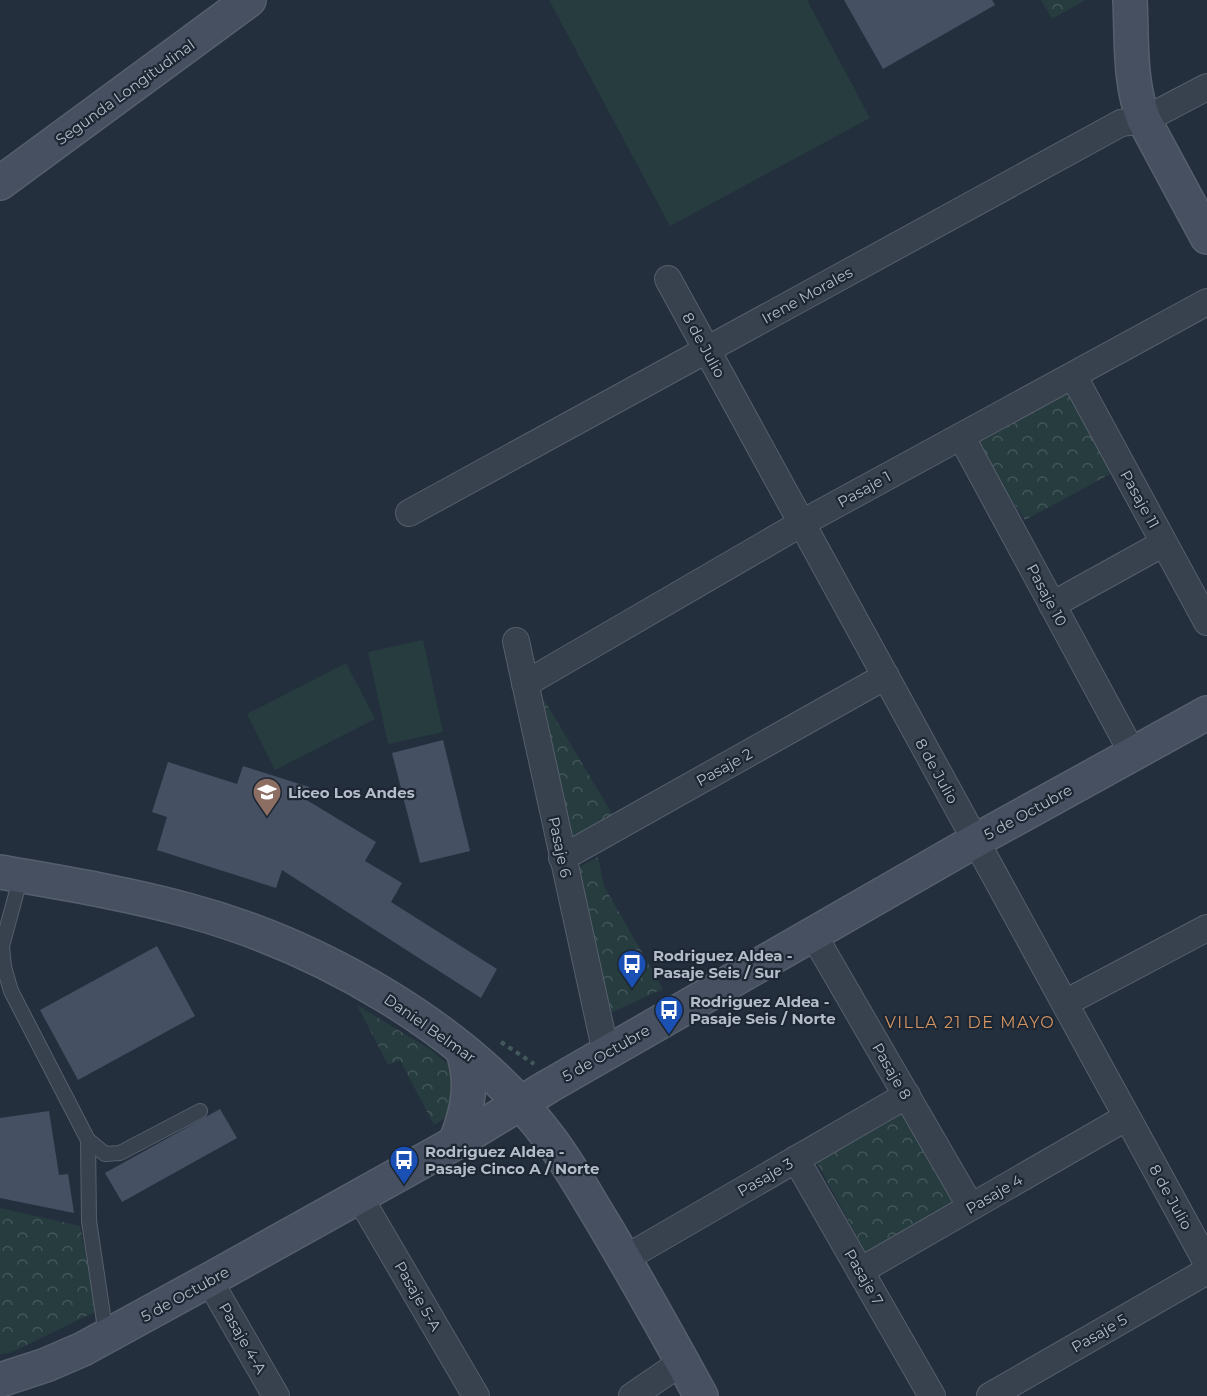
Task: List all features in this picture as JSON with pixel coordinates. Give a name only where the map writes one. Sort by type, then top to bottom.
[{"type":"main road","name":"Segunda Longitudinal","points":[[0,183],[249,0]]},
{"type":"main road","points":[[1130,0],[1135,90],[1144,120],[1207,237]]},
{"type":"main road","name":"5 de Octubre","points":[[0,1380],[46,1365],[106,1337],[455,1143],[519,1103],[975,841],[1207,713]]},
{"type":"main road","name":"Daniel Belmar","points":[[11,874],[144,899],[231,923],[322,961],[370,987],[462,1049],[519,1103],[541,1127],[564,1160],[624,1259],[701,1396]]},
{"type":"main road","points":[[455,1143],[469,1097],[468,1064],[462,1049]]},
{"type":"street","name":"Irene Morales","points":[[410,513],[1121,123],[1144,120],[1207,87]]},
{"type":"street","name":"8 de Julio","points":[[668,279],[1207,1263]]},
{"type":"street","name":"Pasaje 1","points":[[525,684],[802,523],[1207,302]]},
{"type":"street","name":"Pasaje 11","points":[[1072,375],[1207,622]]},
{"type":"street","name":"Pasaje 10","points":[[961,436],[1133,754]]},
{"type":"street","points":[[1052,606],[1164,543]]},
{"type":"street","name":"Pasaje 6","points":[[516,641],[606,1053]]},
{"type":"street","name":"Pasaje 2","points":[[562,858],[886,676]]},
{"type":"street","points":[[1065,1003],[1207,928]]},
{"type":"street","name":"Pasaje 8","points":[[813,934],[971,1207]]},
{"type":"street","name":"Pasaje 3","points":[[624,1259],[906,1095]]},
{"type":"street","name":"Pasaje 4","points":[[860,1271],[1127,1117]]},
{"type":"street","name":"Pasaje 7","points":[[796,1159],[932,1396]]},
{"type":"street","name":"Pasaje 5-A","points":[[359,1196],[476,1396]]},
{"type":"street","name":"Pasaje 5","points":[[990,1396],[1207,1271]]},
{"type":"street","name":"Pasaje 4-A","points":[[209,1280],[276,1396]]},
{"type":"street","points":[[632,1396],[682,1362]]},
{"type":"lane","points":[[11,874],[2,946],[4,967],[11,991],[88,1140],[105,1155],[120,1153],[200,1111]]},
{"type":"lane","points":[[88,1140],[89,1221],[106,1337]]},
{"type":"green space","points":[[549,0],[807,0],[870,118],[670,226]]},
{"type":"green space","points":[[1041,0],[1085,0],[1052,19]]},
{"type":"green space","points":[[1065,387],[1114,472],[1025,520],[978,447],[982,434]]},
{"type":"green space","points":[[423,640],[443,732],[388,744],[368,652]]},
{"type":"green space","points":[[346,663],[375,719],[275,770],[247,714]]},
{"type":"green space","points":[[543,698],[614,817],[572,839]]},
{"type":"green space","points":[[598,857],[604,886],[663,989],[606,1015],[577,868]]},
{"type":"green space","points":[[357,1005],[431,1050],[449,1065],[456,1080],[451,1114],[434,1125],[400,1060],[388,1065]]},
{"type":"green space","points":[[902,1113],[957,1206],[867,1255],[816,1161]]},
{"type":"green space","points":[[0,1208],[80,1226],[97,1311],[10,1353],[0,1354]]},
{"type":"building","points":[[844,0],[992,0],[995,5],[883,69]]},
{"type":"building","points":[[443,740],[470,851],[420,863],[392,753]]},
{"type":"building","points":[[168,762],[237,784],[243,766],[309,787],[305,799],[376,842],[365,861],[402,883],[391,902],[497,969],[481,998],[282,870],[276,888],[157,850],[167,817],[152,812]]},
{"type":"building","points":[[157,946],[195,1016],[78,1080],[40,1010]]},
{"type":"building","points":[[220,1109],[237,1138],[122,1202],[105,1173]]},
{"type":"building","points":[[49,1111],[59,1175],[68,1174],[74,1213],[0,1198],[0,1118]]},
{"type":"place","name":"Liceo Los Andes","points":[[267,818]]},
{"type":"place","name":"Rodriguez Aldea - Pasaje Seis / Sur","points":[[632,990]]},
{"type":"place","name":"Rodriguez Aldea - Pasaje Seis / Norte","points":[[669,1036]]},
{"type":"place","name":"Rodriguez Aldea - Pasaje Cinco A / Norte","points":[[404,1186]]},
{"type":"district","name":"VILLA 21 DE MAYO","points":[[970,1022]]}]
